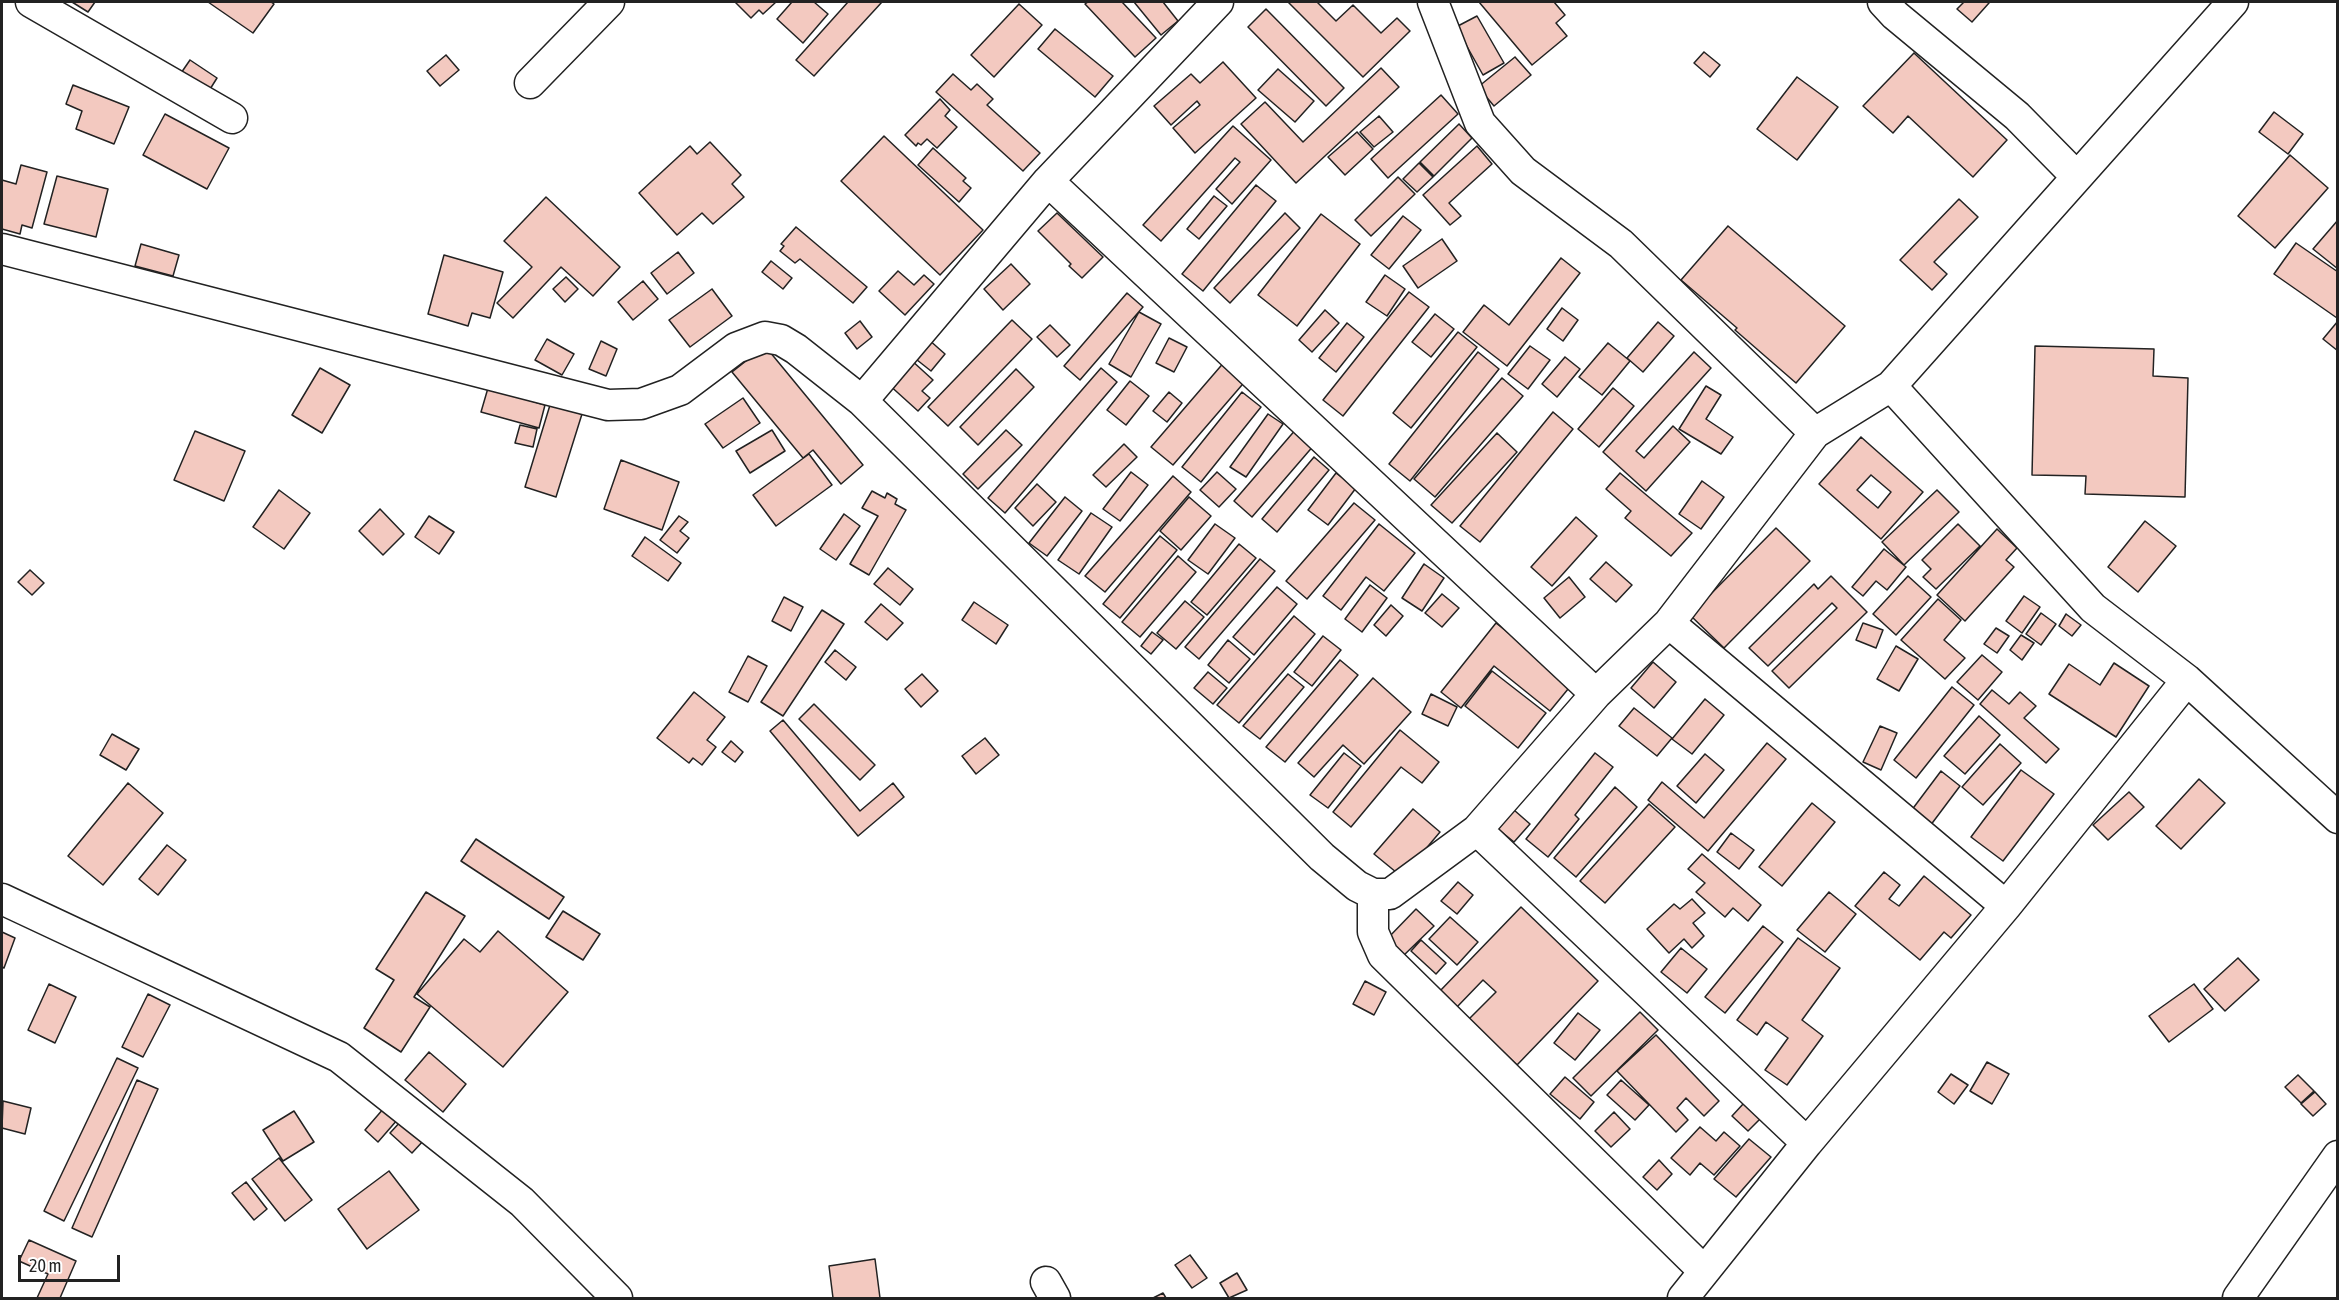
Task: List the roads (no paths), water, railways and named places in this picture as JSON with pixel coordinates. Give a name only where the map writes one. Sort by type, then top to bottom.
[{"type":"street","points":[[31,2],[232,118]]},
{"type":"street","points":[[530,83],[609,2]]},
{"type":"street","points":[[862,401],[1048,181],[1218,2]]},
{"type":"street","points":[[1433,2],[1480,123],[1523,171],[1621,244],[1815,433]]},
{"type":"street","points":[[1883,2],[1895,15],[2017,116],[2077,177]]},
{"type":"street","points":[[2,249],[608,405],[641,404],[680,390],[736,348],[765,337],[781,340],[796,348],[862,401],[1322,857],[1357,886],[1373,894],[1390,894],[1477,830],[1596,694],[1669,623],[1815,433],[1891,386],[2233,2]]},
{"type":"street","points":[[1048,181],[1596,694]]},
{"type":"street","points":[[1891,386],[2093,608],[2187,680],[2337,818]]},
{"type":"street","points":[[1669,623],[2006,906]]},
{"type":"street","points":[[1683,1299],[1807,1143],[2006,906],[2187,680]]},
{"type":"street","points":[[1477,830],[1807,1143]]},
{"type":"street","points":[[1373,894],[1373,932],[1383,955],[1704,1271]]},
{"type":"street","points":[[2,899],[339,1057],[522,1202],[616,1299]]},
{"type":"street","points":[[2238,1299],[2337,1156]]}]
